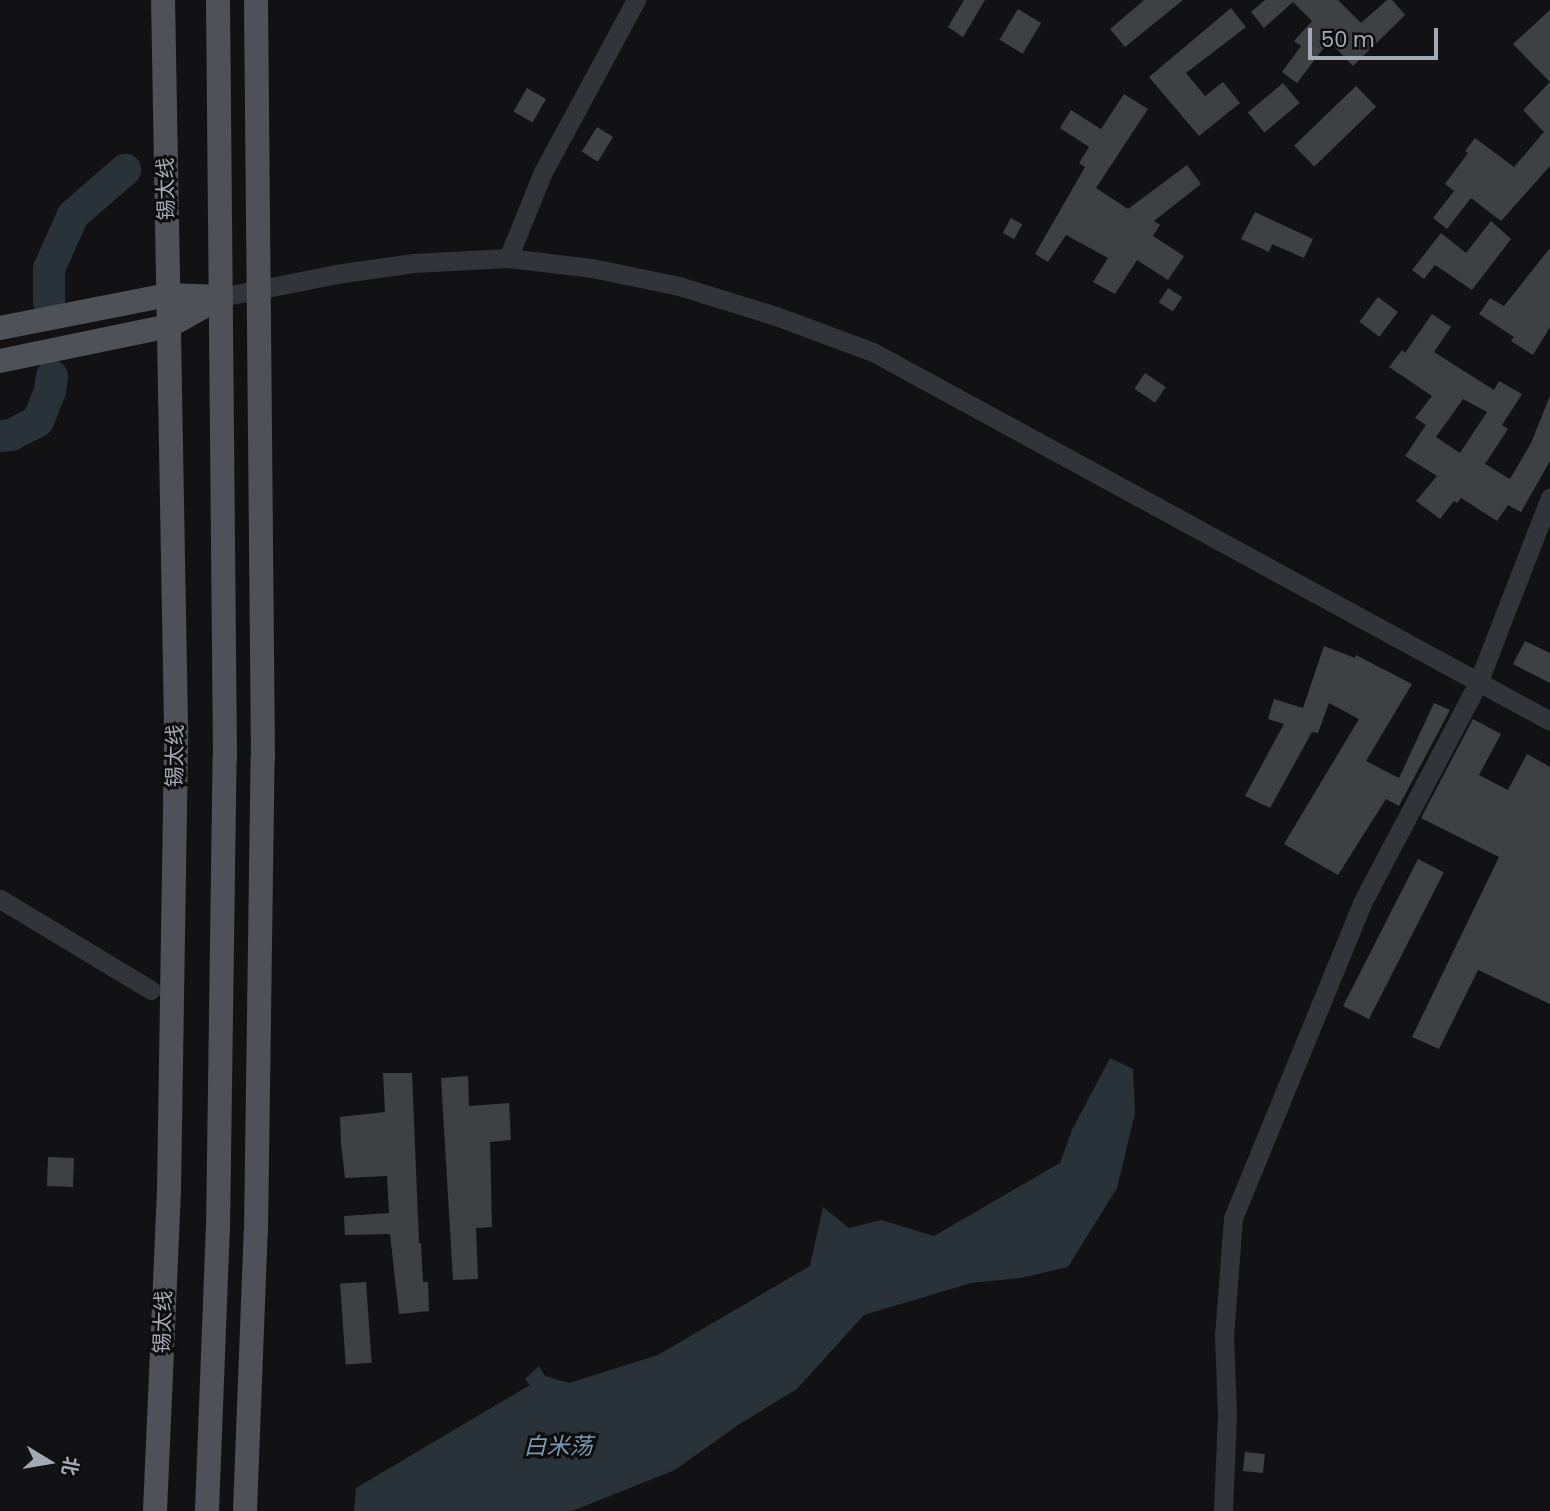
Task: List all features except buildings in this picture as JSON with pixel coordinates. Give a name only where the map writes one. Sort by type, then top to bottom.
[{"type":"main road","name":"锡太线","points":[[155,1511],[169,1190],[176,727],[163,0]]},
{"type":"main road","points":[[207,1511],[218,1230],[225,758],[218,0]]},
{"type":"main road","points":[[245,1511],[256,1231],[263,758],[256,0]]},
{"type":"main road","points":[[0,328],[168,295],[221,297]]},
{"type":"main road","points":[[0,361],[169,326],[221,297]]},
{"type":"street","points":[[508,258],[544,172],[636,0]]},
{"type":"street","points":[[221,297],[413,263],[508,258],[592,268],[679,286],[776,316],[873,352],[1550,722]]},
{"type":"street","points":[[1223,1511],[1227,1416],[1224,1336],[1233,1218],[1362,903],[1478,683],[1550,497]]},
{"type":"street","points":[[0,899],[152,990]]},
{"type":"water","name":"白米荡","points":[[1110,1058],[1133,1069],[1135,1113],[1117,1188],[1068,1267],[1021,1278],[971,1283],[864,1315],[797,1389],[738,1425],[675,1470],[572,1511],[354,1511],[356,1488],[530,1385],[525,1379],[539,1366],[545,1376],[569,1383],[658,1355],[810,1266],[823,1207],[849,1228],[881,1220],[934,1236],[1060,1163],[1072,1130]]},
{"type":"waterway","points":[[49,302],[49,269],[73,215],[125,170]]},
{"type":"waterway","points":[[0,436],[11,435],[38,421],[50,391],[52,376]]}]
